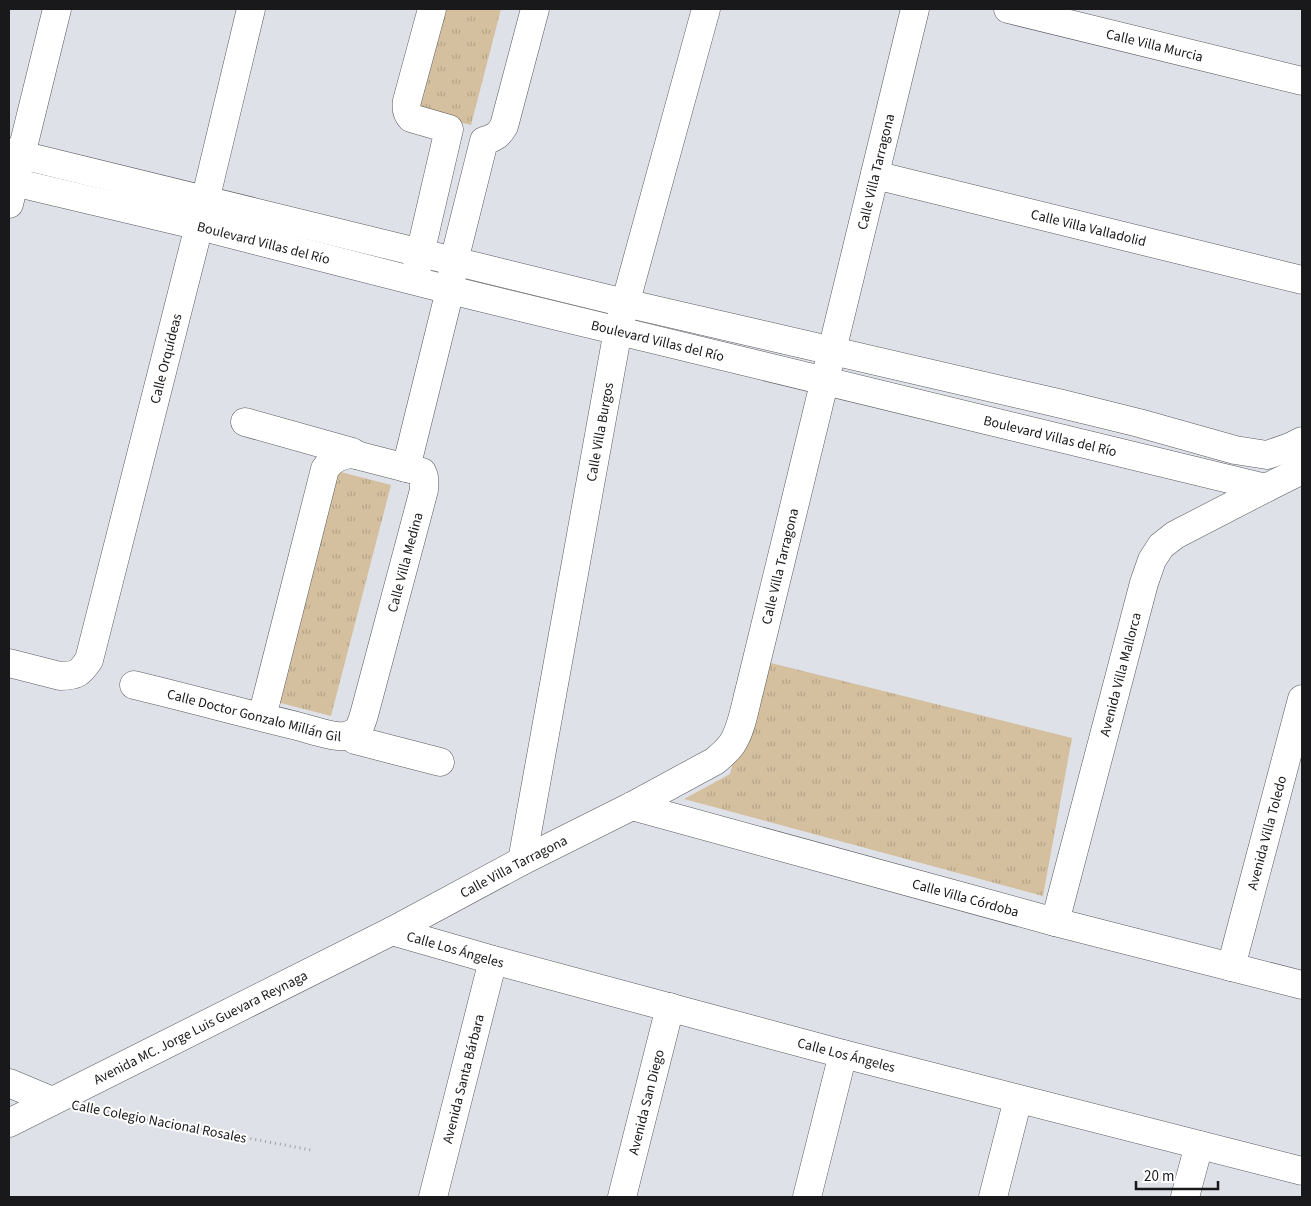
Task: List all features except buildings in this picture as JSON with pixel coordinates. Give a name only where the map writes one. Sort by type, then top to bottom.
[{"type":"street","points":[[11,189],[15,154],[57,9]]},
{"type":"street","name":"Calle Orquídeas","points":[[9,663],[60,676],[73,675],[80,672],[89,660],[200,226],[251,9]]},
{"type":"street","points":[[414,280],[449,129],[411,118],[407,111],[407,100],[432,9]]},
{"type":"street","points":[[406,468],[484,141],[498,135],[504,126],[535,9]]},
{"type":"street","name":"Calle Villa Burgos","points":[[522,861],[618,330],[706,9]]},
{"type":"street","name":"Calle Villa Tarragona","points":[[392,931],[715,761],[726,752],[733,742],[748,696],[915,9]]},
{"type":"street","name":"Calle Villa Murcia","points":[[1008,9],[1302,81]]},
{"type":"street","name":"Boulevard Villas del Río","points":[[15,154],[625,303],[1062,404],[1235,450],[1267,455],[1290,447],[1302,440]]},
{"type":"street","name":"Calle Villa Valladolid","points":[[875,175],[1302,280]]},
{"type":"street","name":"Boulevard Villas del Río","points":[[11,189],[200,226],[450,290],[1266,488]]},
{"type":"street","name":"Calle Villa Medina","points":[[245,422],[352,452],[358,456],[422,472],[424,477],[424,490],[358,724]]},
{"type":"street","points":[[262,717],[325,469],[329,463],[341,456],[352,454],[358,456]]},
{"type":"street","points":[[1266,488],[1302,470]]},
{"type":"street","name":"Avenida Villa Mallorca","points":[[1055,922],[1144,584],[1152,560],[1160,546],[1175,535],[1266,488]]},
{"type":"street","name":"Calle Doctor Gonzalo Millán Gil","points":[[134,684],[334,735],[342,736],[358,724]]},
{"type":"street","name":"Avenida Villa Toledo","points":[[1231,967],[1302,699]]},
{"type":"street","points":[[358,724],[355,740],[440,762]]},
{"type":"street","name":"Calle Villa Córdoba","points":[[632,806],[1055,922],[1302,984]]},
{"type":"street","name":"Calle Los Ángeles","points":[[392,931],[492,960],[843,1054],[1302,1171]]},
{"type":"street","name":"Avenida MC. Jorge Luis Guevara Reynaga","points":[[9,1123],[392,931]]},
{"type":"street","name":"Avenida Santa Bárbara","points":[[434,1197],[492,960]]},
{"type":"street","name":"Avenida San Diego","points":[[622,1197],[670,1007]]},
{"type":"street","points":[[807,1197],[843,1054]]},
{"type":"street","name":"Calle Colegio Nacional Rosales","points":[[9,1083],[52,1101]]},
{"type":"street","points":[[993,1197],[1018,1099]]},
{"type":"street","points":[[1185,1197],[1199,1145]]},
{"type":"path","name":"Calle Colegio Nacional Rosales","points":[[52,1101],[311,1150]]},
{"type":"green space","points":[[433,9],[501,9],[471,125],[407,109]]},
{"type":"green space","points":[[333,470],[391,485],[331,716],[273,701]]},
{"type":"green space","points":[[759,660],[1072,738],[1043,896],[684,799],[730,774]]}]
